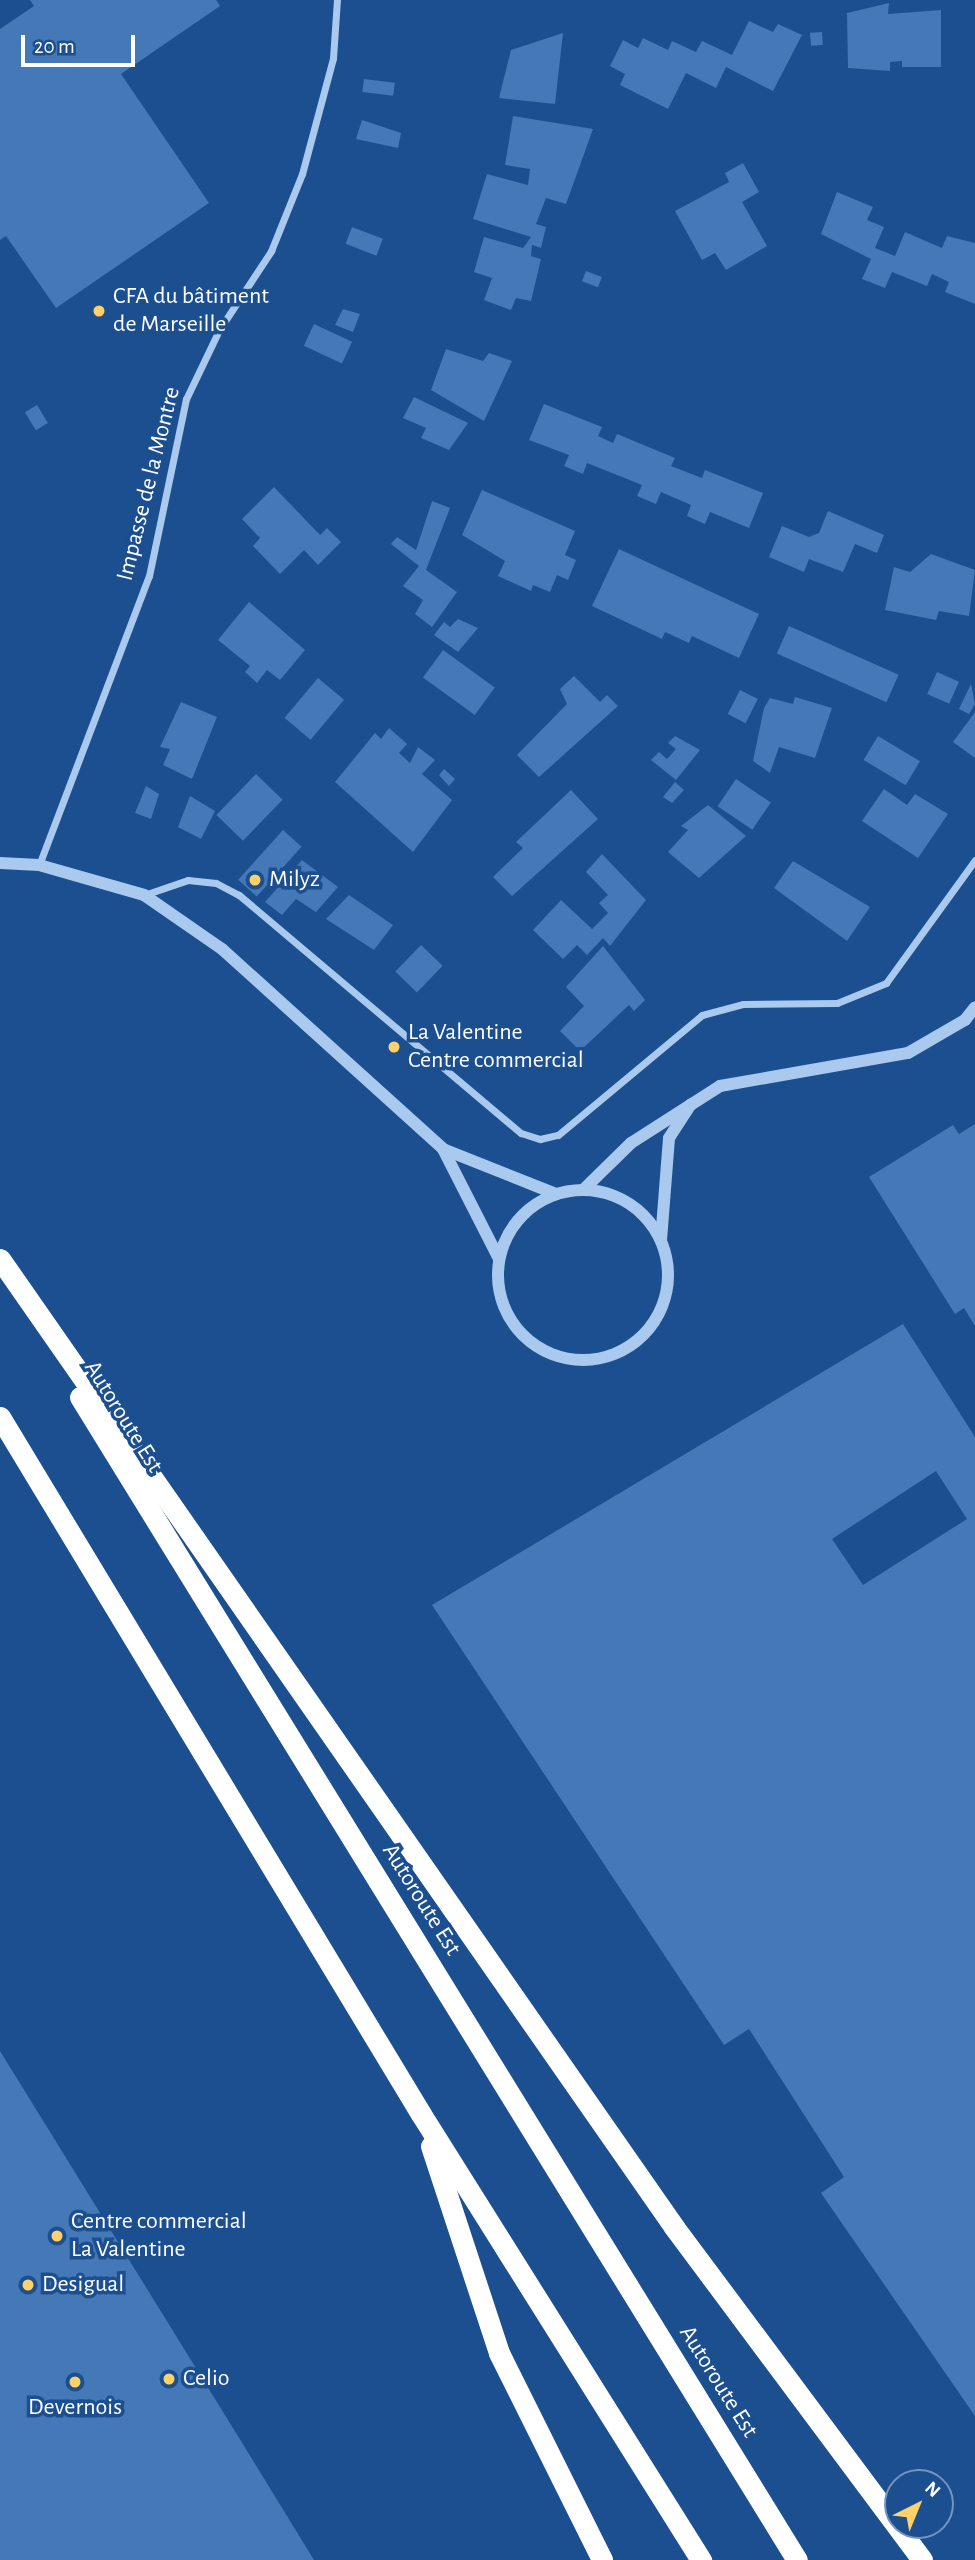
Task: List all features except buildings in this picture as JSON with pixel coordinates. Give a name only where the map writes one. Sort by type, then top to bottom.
[{"type":"highway","points":[[0,1259],[667,2217],[922,2560]]},
{"type":"highway","name":"Autoroute Est","points":[[0,1267],[797,2560]]},
{"type":"highway","points":[[0,1417],[421,2114],[701,2560]]},
{"type":"highway","points":[[421,2114],[499,2353],[602,2560]]},
{"type":"street","name":"Impasse de la Montre","points":[[39,865],[149,576],[186,399],[219,330],[271,251],[302,174],[334,58],[337,0]]},
{"type":"street","points":[[144,895],[188,880],[216,883],[239,895],[521,1133],[540,1139],[558,1135],[702,1015],[743,1004],[837,1003],[886,983],[975,860]]},
{"type":"street","points":[[0,863],[39,865],[144,895],[222,949],[443,1149],[556,1194]]},
{"type":"street","points":[[583,1190],[631,1143],[695,1098],[720,1086],[908,1053],[965,1020],[975,1007]]},
{"type":"street","points":[[443,1149],[499,1259],[505,1306],[526,1338],[559,1356],[607,1357],[633,1345],[654,1324],[668,1269],[661,1240],[669,1138],[695,1098]]},
{"type":"street","points":[[499,1259],[516,1223],[556,1194],[583,1190],[630,1203],[661,1240]]},
{"type":"place","name":"CFA du bâtiment de Marseille","points":[[99,311]]},
{"type":"place","name":"Milyz","points":[[255,880]]},
{"type":"place","name":"La Valentine Centre commercial","points":[[394,1047]]},
{"type":"place","name":"Centre commercial La Valentine","points":[[57,2236]]},
{"type":"place","name":"Desigual","points":[[28,2285]]},
{"type":"place","name":"Celio","points":[[169,2379]]},
{"type":"place","name":"Devernois","points":[[75,2382]]}]
